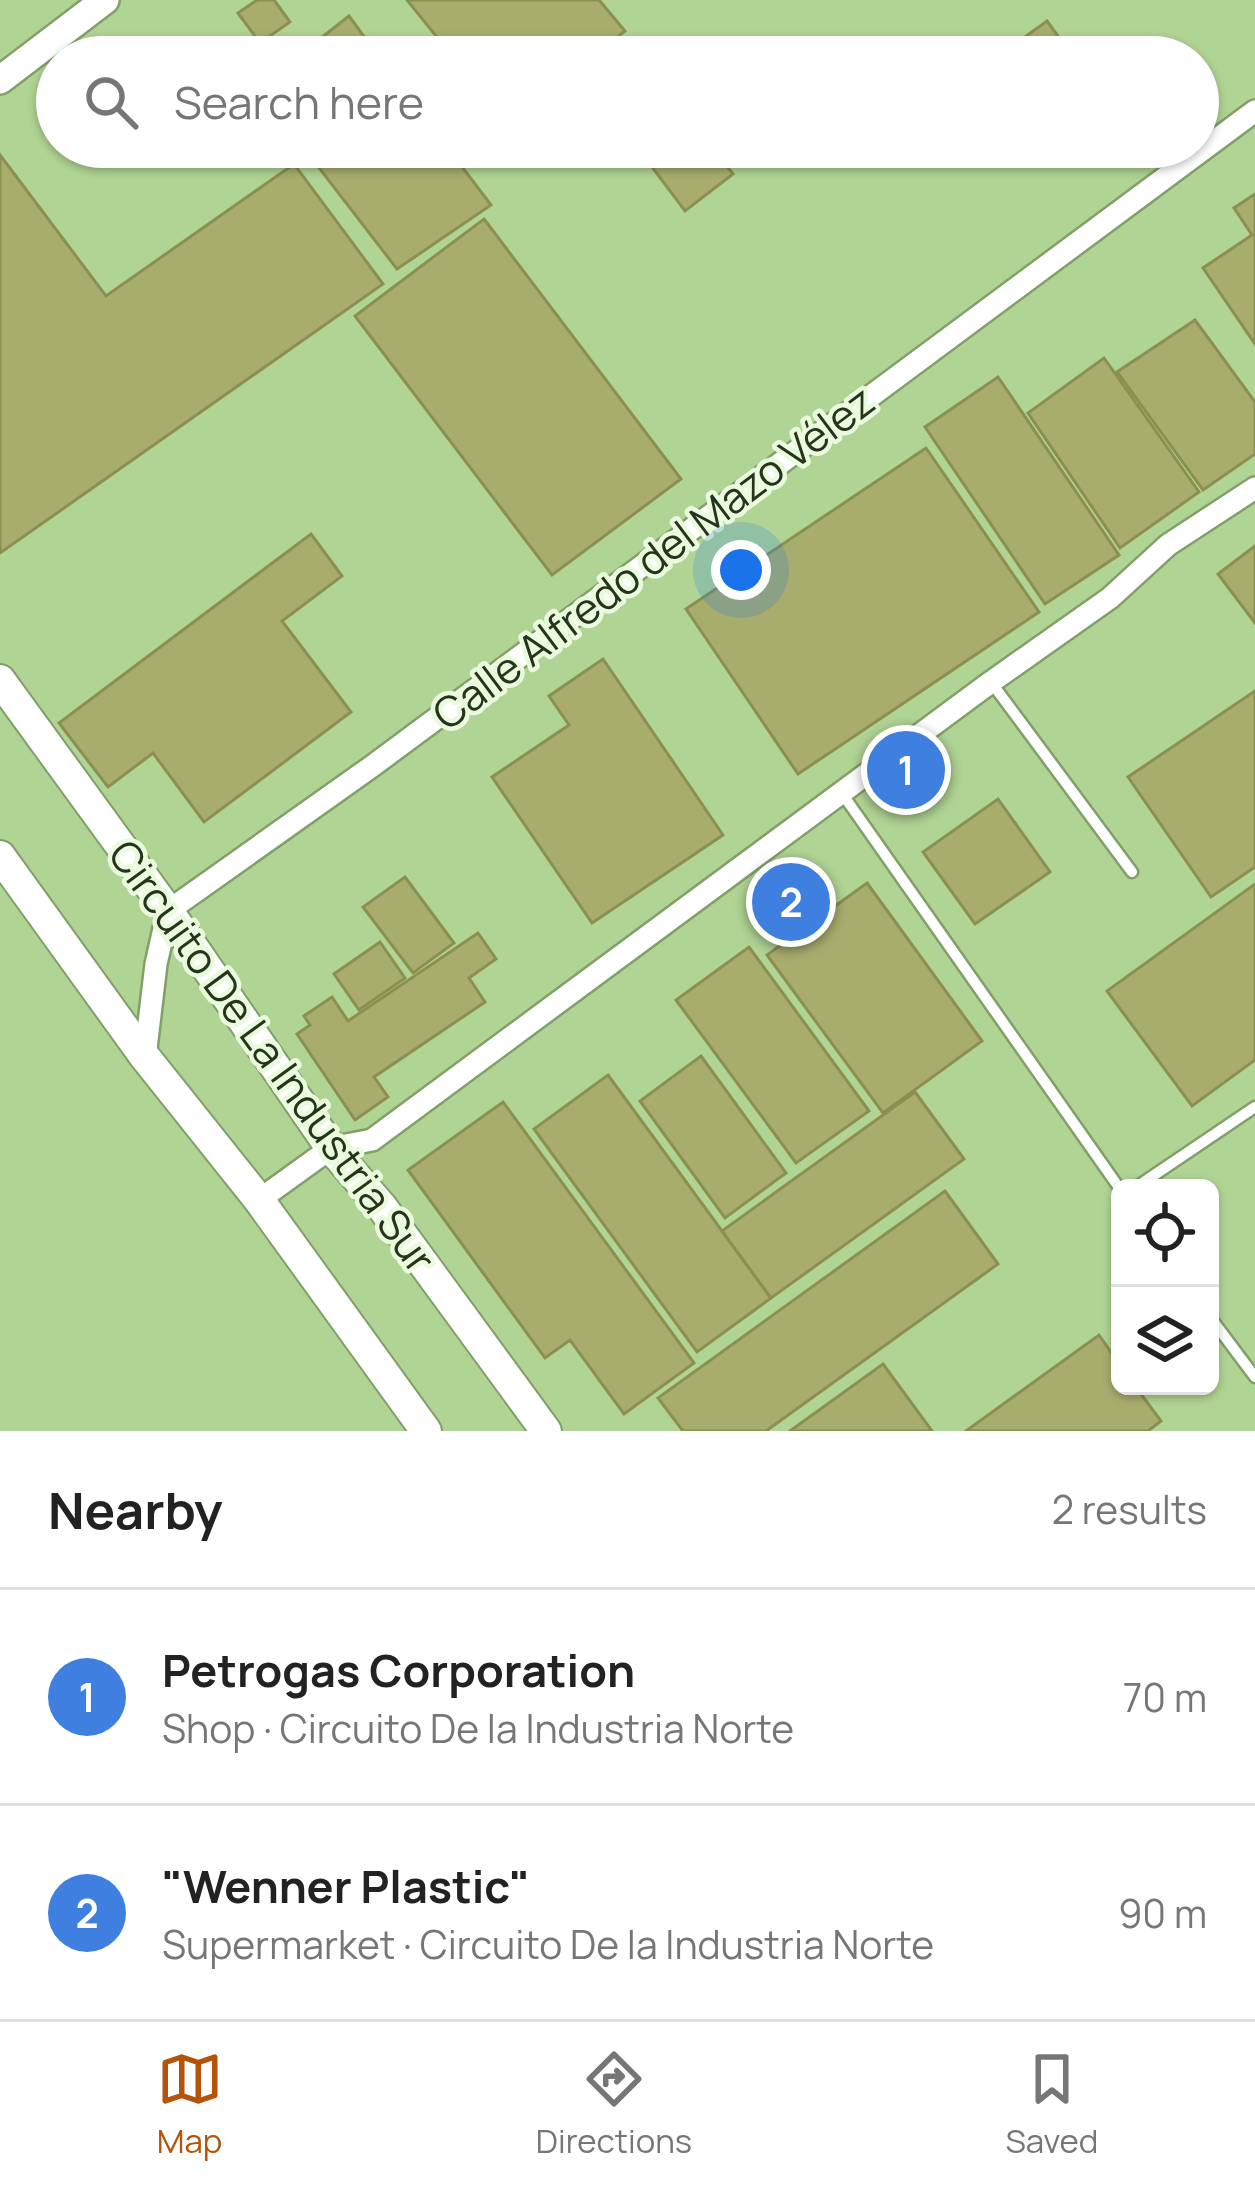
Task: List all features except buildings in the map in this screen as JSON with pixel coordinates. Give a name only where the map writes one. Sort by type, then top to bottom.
[{"type":"main road","name":"Circuito De La Industria Sur","points":[[0,680],[169,911],[332,1148],[382,1207],[546,1431]]},
{"type":"main road","points":[[0,856],[426,1431]]},
{"type":"street","points":[[58,36],[105,0]]},
{"type":"street","points":[[0,80],[36,53]]},
{"type":"street","name":"Calle Alfredo del Mazo Vélez","points":[[1219,138],[1255,111]]},
{"type":"street","name":"Calle Alfredo del Mazo Vélez","points":[[169,911],[1178,168]]},
{"type":"street","points":[[259,1200],[332,1148],[372,1140],[1110,598],[1168,545],[1255,488]]},
{"type":"street","points":[[145,1057],[156,964],[169,911]]},
{"type":"lane","points":[[991,682],[1132,872]]},
{"type":"lane","points":[[841,792],[1113,1179]]},
{"type":"lane","points":[[1149,1179],[1255,1107]]},
{"type":"lane","points":[[1219,1329],[1255,1377]]},
{"type":"shaded area","points":[[0,0],[1255,0],[1255,1431],[0,1431]]},
{"type":"place","name":"Petrogas Corporation","points":[[906,770]]},
{"type":"place","name":"\"Wenner Plastic\"","points":[[791,902]]}]
